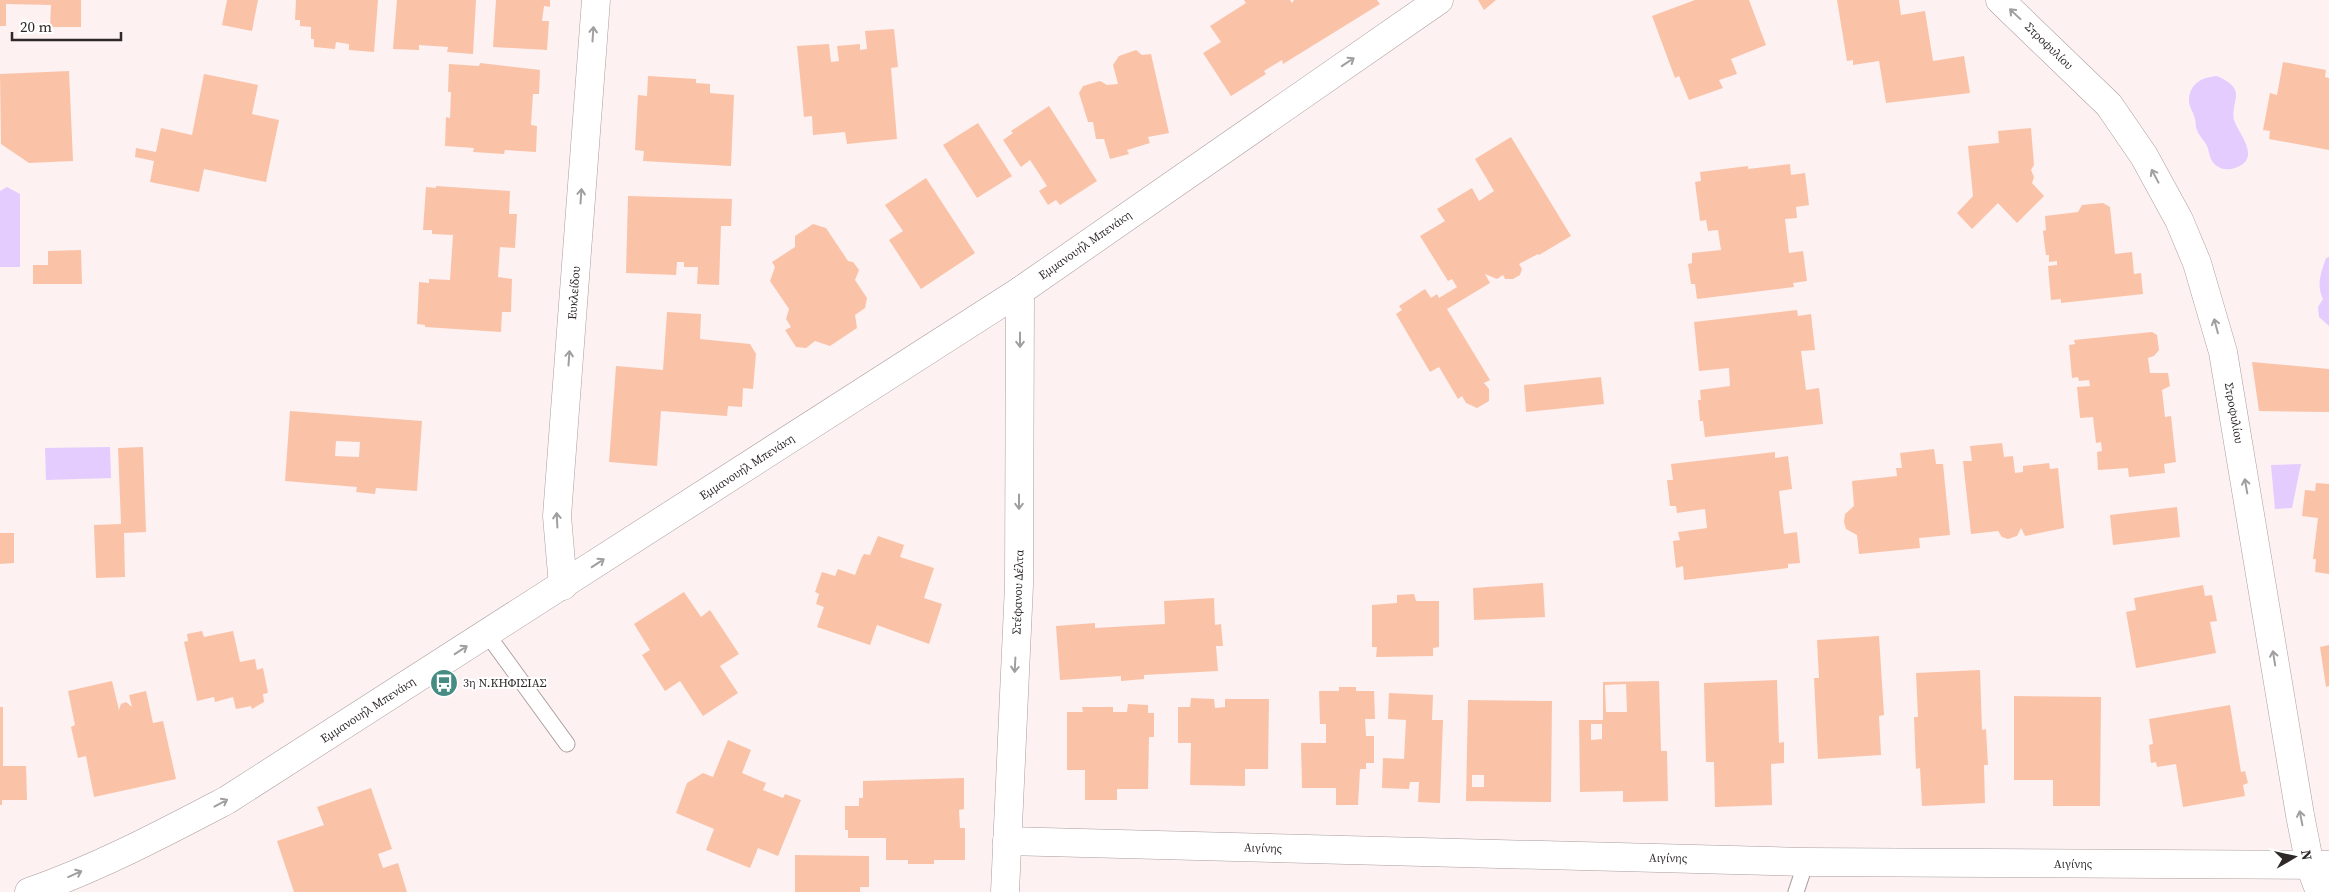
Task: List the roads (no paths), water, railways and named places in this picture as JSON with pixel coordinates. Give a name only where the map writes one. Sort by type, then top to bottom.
[{"type":"street","name":"Ευκλείδου","points":[[563,586],[557,516],[596,0]]},
{"type":"street","name":"Εμμανουήλ Μπενάκη","points":[[29,892],[55,883],[145,843],[227,800],[1020,291],[1439,0]]},
{"type":"street","name":"Στροφυλίου","points":[[2000,0],[2109,106],[2144,156],[2179,220],[2197,263],[2223,352],[2320,865],[2320,892]]},
{"type":"street","name":"Στέφανου Δέλτα","points":[[1005,892],[1019,586],[1020,291]]},
{"type":"street","name":"Αιγίνης","points":[[1007,841],[1806,862],[2320,865]]},
{"type":"lane","points":[[487,634],[567,744]]},
{"type":"lane","points":[[1796,892],[1806,862]]},
{"type":"place","name":"3η Ν.ΚΗΦΙΣΙΑΣ","points":[[444,683]]}]
